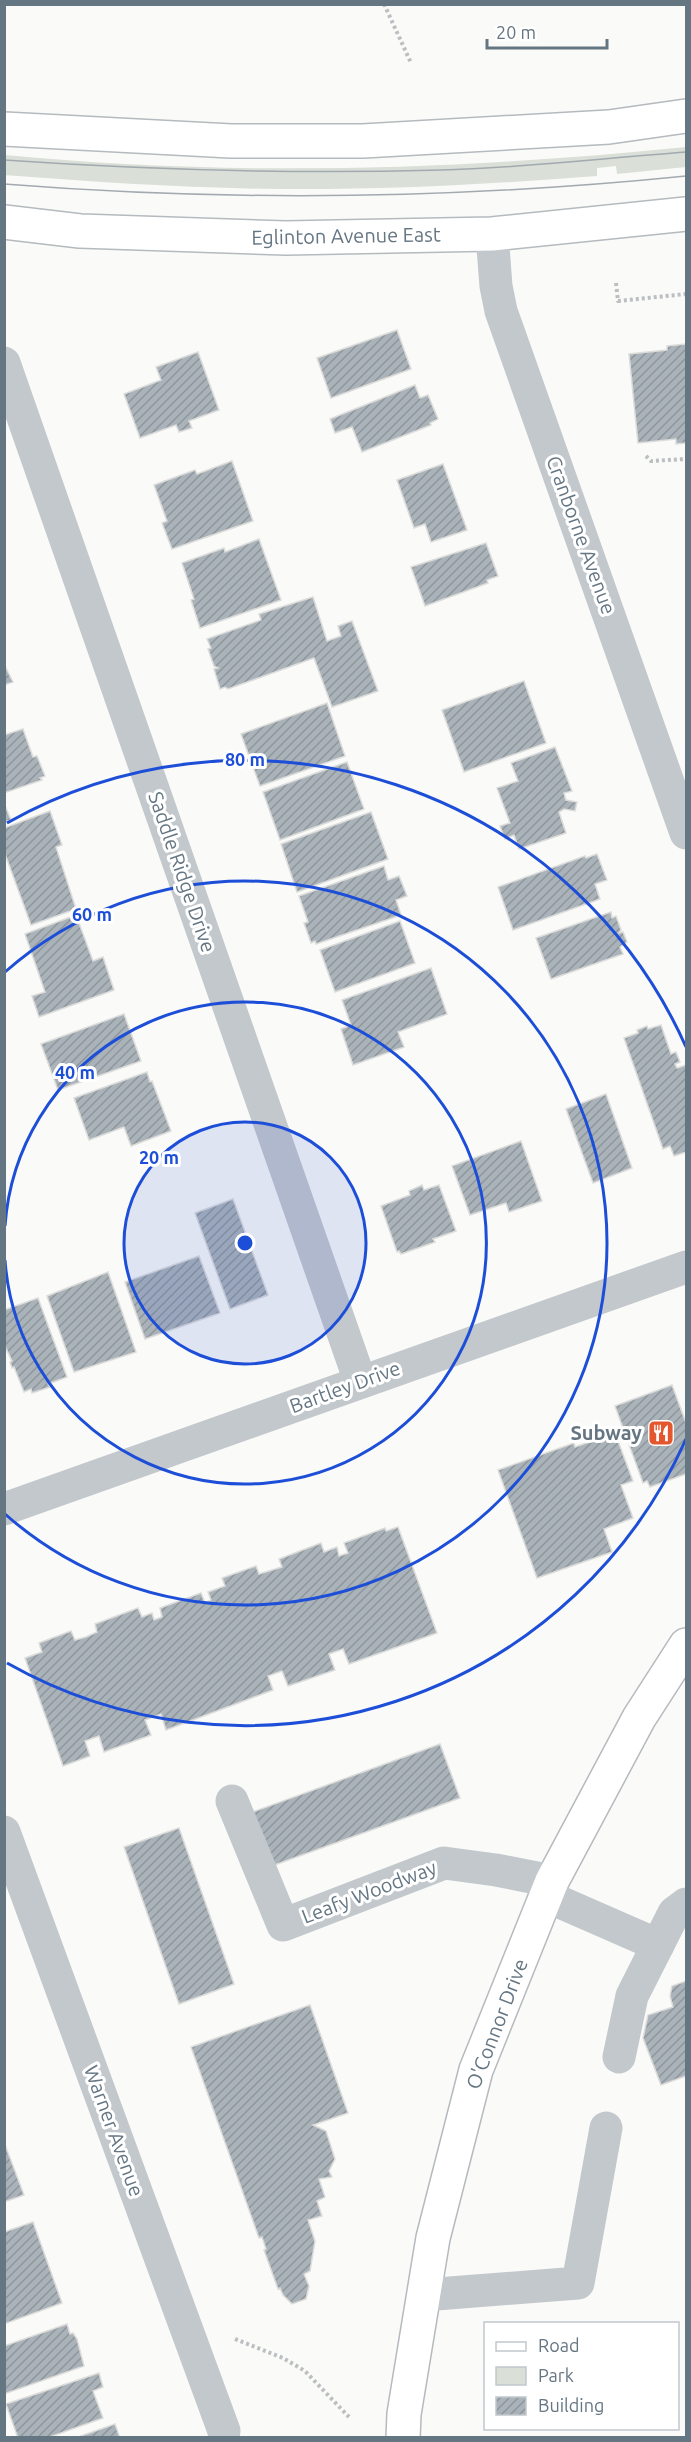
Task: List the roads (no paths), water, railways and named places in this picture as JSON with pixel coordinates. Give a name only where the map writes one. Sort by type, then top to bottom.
[{"type":"main road","points":[[4,129],[231,141],[363,141],[609,127],[687,116]]},
{"type":"main road","name":"Eglinton Avenue East","points":[[4,222],[80,231],[285,238],[492,234],[687,214]]},
{"type":"main road","name":"O'Connor Drive","points":[[403,2438],[404,2414],[433,2238],[476,2070],[549,1889],[639,1718],[687,1646]]},
{"type":"street","name":"Cranborne Avenue","points":[[492,234],[496,286],[501,311],[678,778],[687,833]]},
{"type":"street","name":"Saddle Ridge Drive","points":[[4,363],[360,1382]]},
{"type":"street","name":"Bartley Drive","points":[[4,1509],[687,1267]]},
{"type":"street","name":"Leafy Woodway","points":[[232,1801],[283,1925],[444,1863],[496,1870],[549,1889]]},
{"type":"street","name":"Warner Avenue","points":[[4,1832],[224,2431]]},
{"type":"street","points":[[549,1889],[658,1945]]},
{"type":"street","points":[[619,2057],[632,1996],[674,1913],[687,1904]]},
{"type":"street","points":[[423,2295],[578,2283],[606,2128]]},
{"type":"tram line","points":[[4,160],[113,166],[332,172],[502,167],[686,152]]},
{"type":"tram line","points":[[4,184],[175,194],[345,195],[516,189],[686,176]]},
{"type":"place","name":"Subway","points":[[661,1433]]}]
